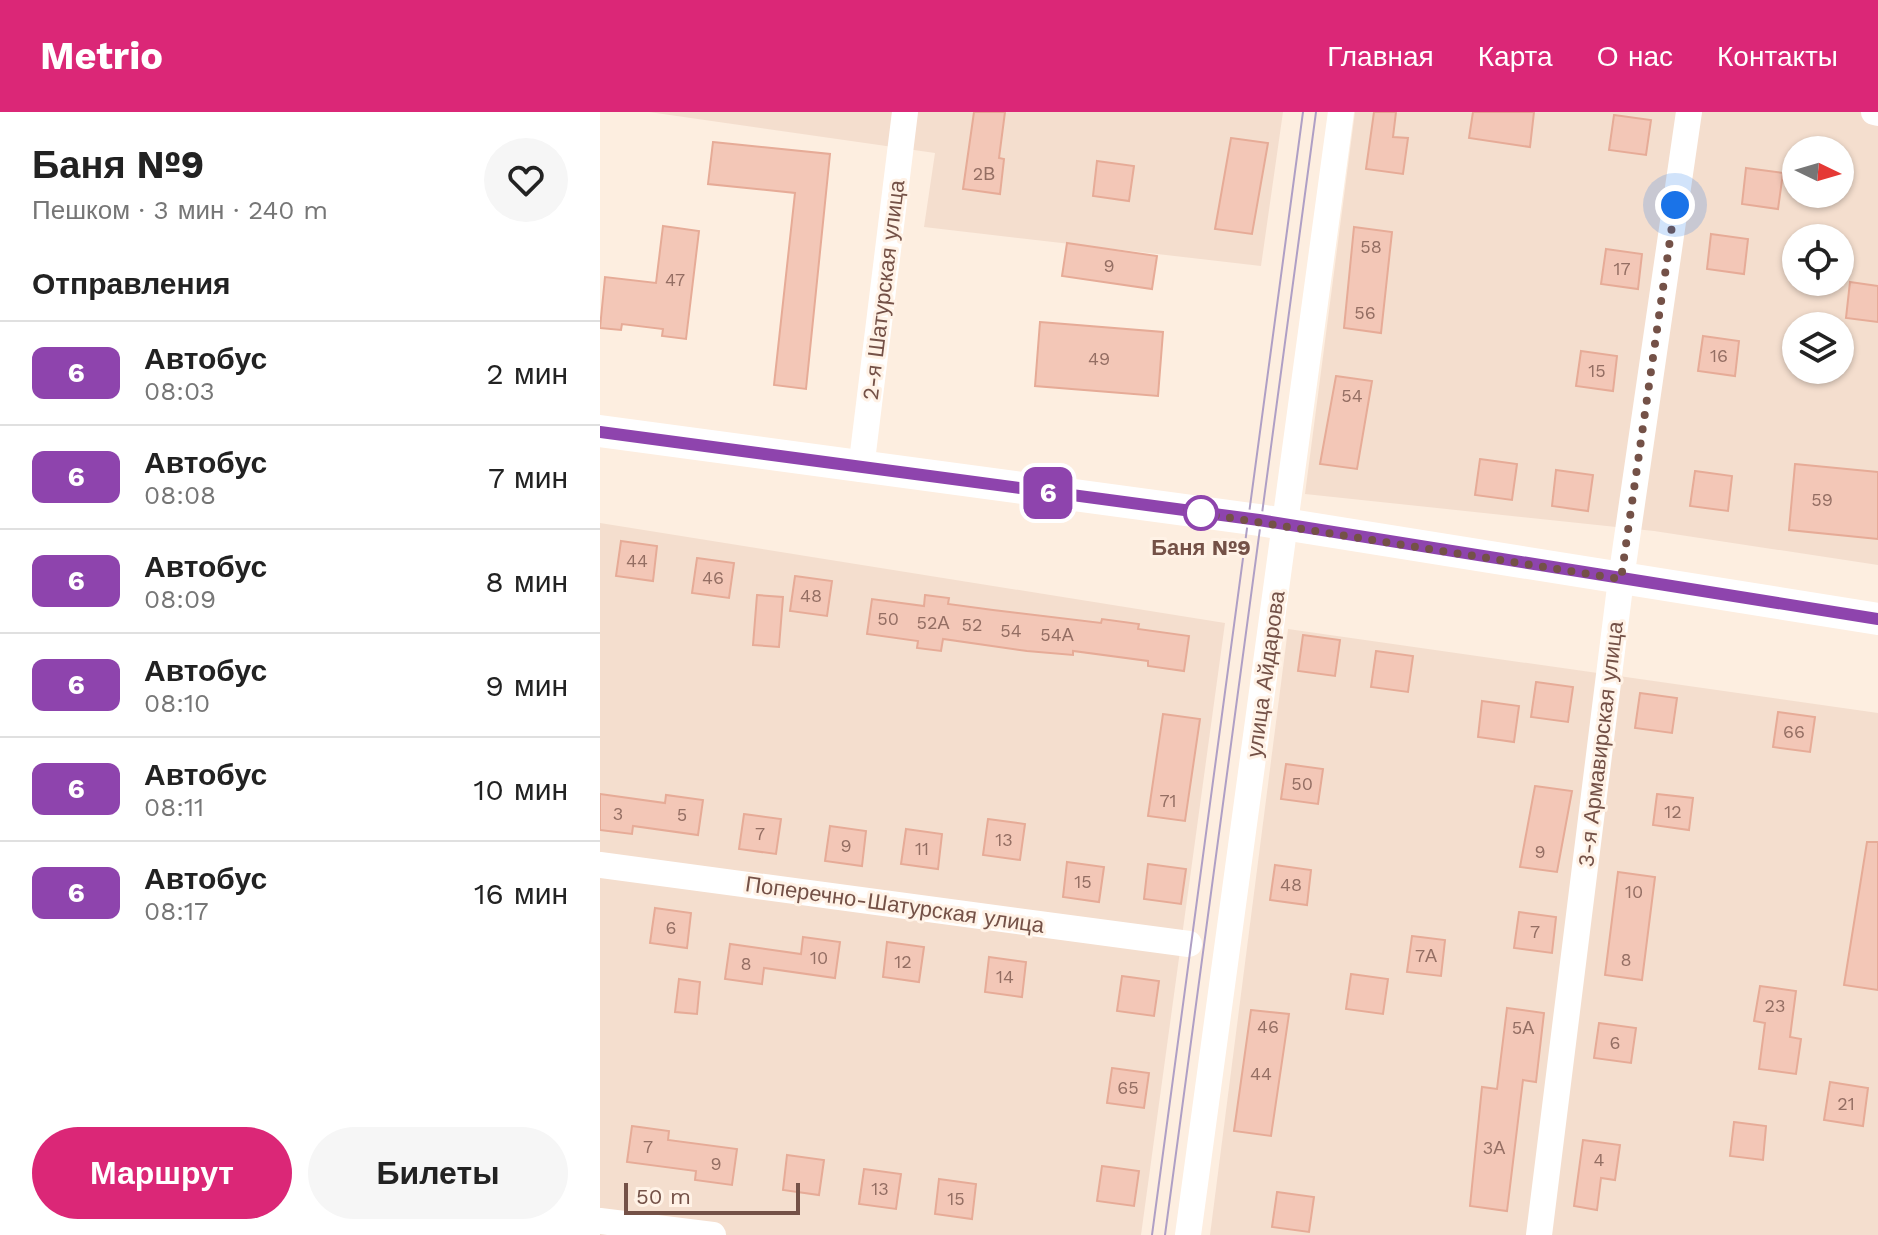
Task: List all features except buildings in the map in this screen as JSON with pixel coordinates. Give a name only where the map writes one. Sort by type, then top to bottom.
[{"type":"street","name":"2-я Шатурская улица","points":[[861,469],[905,112]]},
{"type":"street","name":"улица Айдарова","points":[[1188,1235],[1341,112]]},
{"type":"street","name":"3-я Армавирская улица","points":[[1539,1235],[1621,579],[1689,112]]},
{"type":"street","points":[[600,431],[1286,526],[1878,619]]},
{"type":"street","name":"Поперечно-Шатурская улица","points":[[600,865],[1189,944]]},
{"type":"street","points":[[600,1221],[713,1235]]},
{"type":"shaded area","points":[[649,112],[1283,112],[1261,266],[924,227],[935,153]]},
{"type":"shaded area","points":[[1355,112],[1878,112],[1878,565],[1654,531],[1305,494]]},
{"type":"shaded area","points":[[600,523],[1225,623],[1141,1235],[600,1235]]},
{"type":"shaded area","points":[[1288,629],[1878,713],[1878,1235],[1210,1235]]},
{"type":"tram line","points":[[1152,1235],[1303,112]]},
{"type":"tram line","points":[[1165,1235],[1316,112]]},
{"type":"bus line","name":"6","points":[[600,432],[1259,520],[1878,619]]},
{"type":"place","name":"Баня №9","points":[[1201,513]]},
{"type":"route","points":[[1201,513],[1187,511],[1621,579],[1675,205]]}]
